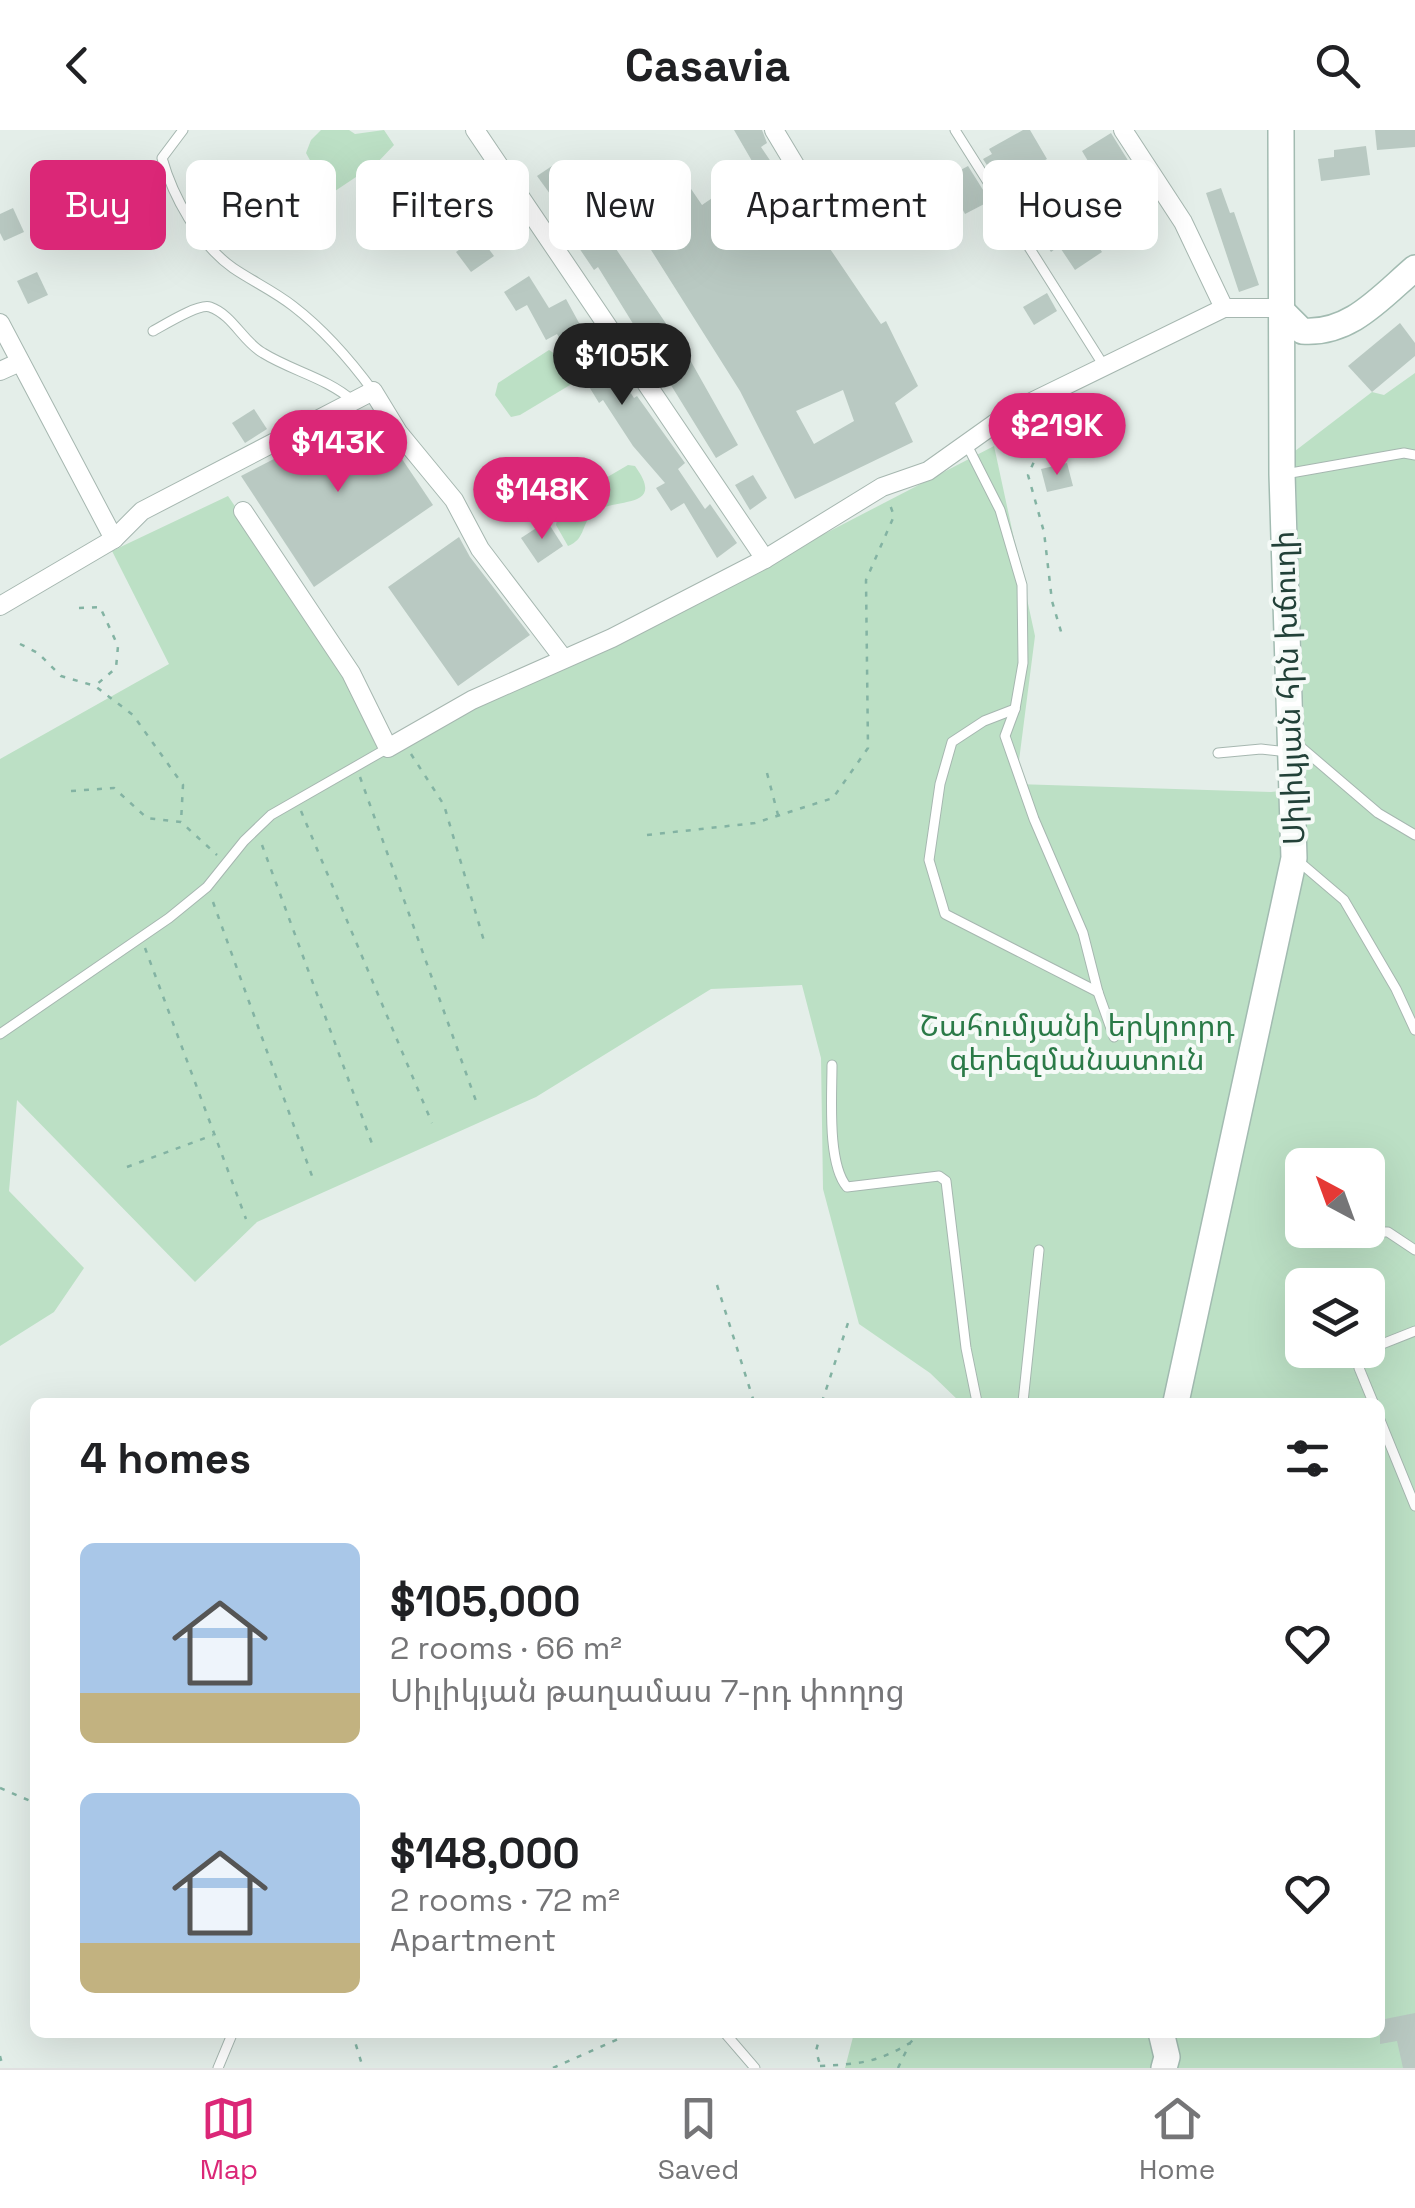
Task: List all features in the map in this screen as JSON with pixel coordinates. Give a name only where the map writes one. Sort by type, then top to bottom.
[{"type":"street","points":[[475,130],[764,559]]},
{"type":"street","points":[[774,130],[792,160]]},
{"type":"street","points":[[1123,130],[1183,222],[1224,308]]},
{"type":"street","name":"Սիլիկյան հին խճուղի","points":[[1177,1398],[1294,858],[1282,474],[1281,130]]},
{"type":"street","points":[[243,511],[395,744],[472,700],[612,638],[764,559],[882,487],[928,471],[1011,412],[1224,308],[1280,308],[1302,331],[1320,333],[1354,321],[1415,268]]},
{"type":"street","points":[[0,323],[114,539]]},
{"type":"street","points":[[0,371],[20,362]]},
{"type":"street","points":[[0,606],[114,539],[142,511],[373,391],[398,432],[454,500],[480,549],[563,658]]},
{"type":"street","points":[[1162,2038],[1167,2057],[1164,2068]]},
{"type":"lane","points":[[183,130],[162,158],[172,192],[195,226],[228,265],[294,306],[345,356],[373,391]]},
{"type":"lane","points":[[954,130],[1104,366]]},
{"type":"lane","points":[[153,331],[202,306],[210,307],[234,323],[259,352],[341,390],[353,401]]},
{"type":"lane","points":[[967,445],[1000,510],[1022,585],[1023,663],[1015,709],[1005,736],[1034,819],[1083,933],[1114,1037]]},
{"type":"lane","points":[[1282,474],[1404,453],[1415,455]]},
{"type":"lane","points":[[1015,709],[984,721],[952,742],[940,784],[929,860],[934,878],[945,914],[1098,992]]},
{"type":"lane","points":[[0,1034],[141,938],[207,887],[225,862],[271,815],[395,744]]},
{"type":"lane","points":[[1218,753],[1290,745],[1378,813],[1412,830]]},
{"type":"lane","points":[[1294,858],[1344,900],[1415,1030]]},
{"type":"lane","points":[[832,1064],[836,1160],[839,1178],[847,1187],[939,1176],[946,1181],[975,1398]]},
{"type":"lane","points":[[1385,1232],[1415,1250]]},
{"type":"lane","points":[[1023,1398],[1039,1250]]},
{"type":"lane","points":[[1371,1398],[1359,1359],[1372,1348],[1415,1331]]},
{"type":"lane","points":[[1385,1432],[1415,1506]]},
{"type":"lane","points":[[218,2068],[231,2038]]},
{"type":"lane","points":[[729,2038],[755,2068]]},
{"type":"path","points":[[1055,393],[1048,430],[1028,476],[1044,532],[1052,601],[1062,634]]},
{"type":"path","points":[[647,835],[755,824],[833,798],[868,748],[866,580],[894,516],[882,487]]},
{"type":"path","points":[[79,608],[100,608],[118,646],[116,668],[95,686]]},
{"type":"path","points":[[20,644],[38,653],[61,676],[95,686],[133,716],[183,785],[181,822]]},
{"type":"path","points":[[395,744],[444,805],[484,941]]},
{"type":"path","points":[[356,766],[476,1100]]},
{"type":"path","points":[[767,774],[779,816]]},
{"type":"path","points":[[72,791],[114,788],[147,818],[181,822],[225,862]]},
{"type":"path","points":[[296,801],[432,1124]]},
{"type":"path","points":[[256,829],[374,1149]]},
{"type":"path","points":[[207,887],[312,1176]]},
{"type":"path","points":[[141,938],[246,1219]]},
{"type":"path","points":[[127,1167],[214,1135]]},
{"type":"path","points":[[718,1286],[753,1398]]},
{"type":"path","points":[[823,1398],[848,1323]]},
{"type":"path","points":[[0,1788],[30,1800]]},
{"type":"path","points":[[354,2038],[363,2068]]},
{"type":"path","points":[[553,2068],[620,2038]]},
{"type":"path","points":[[819,2038],[816,2051],[821,2067],[883,2059],[910,2043]]},
{"type":"path","points":[[898,2068],[915,2038]]},
{"type":"path","points":[[0,2056],[4,2068]]},
{"type":"green space","points":[[321,130],[349,130],[355,134],[384,130],[394,145],[380,160],[356,160],[356,177],[336,190],[336,160],[310,160],[306,153]]},
{"type":"green space","points":[[549,350],[570,360],[577,371],[575,382],[511,417],[495,395],[498,383]]},
{"type":"green space","name":"Շահումյանի երկրորդ գերեզմանատուն","points":[[1415,373],[1415,2068],[845,2068],[853,2038],[1385,2038],[1385,1398],[956,1398],[930,1373],[859,1324],[823,1189],[821,1058],[802,985],[711,989],[536,1097],[257,1222],[195,1282],[17,1100],[9,1191],[84,1268],[54,1312],[0,1346],[0,759],[169,664],[112,551],[228,496],[328,643],[380,745],[571,646],[828,532],[994,446],[1035,636],[1016,784],[1271,792],[1306,788],[1295,451],[1372,392],[1384,395]]},
{"type":"green space","points":[[628,465],[635,466],[644,481],[641,497],[599,509],[591,515],[577,540],[568,546],[556,525],[559,511],[575,496]]},
{"type":"building","points":[[734,130],[762,130],[767,143],[761,147],[770,160],[751,160]]},
{"type":"building","points":[[1030,130],[1047,159],[984,160],[992,154],[989,149]]},
{"type":"building","points":[[1375,130],[1415,130],[1415,147],[1377,150]]},
{"type":"building","points":[[1111,133],[1128,160],[1087,160],[1082,151]]},
{"type":"building","points":[[1366,146],[1370,175],[1321,181],[1318,159],[1334,157],[1334,150]]},
{"type":"building","points":[[968,166],[983,190],[983,205],[965,214],[963,210],[963,169]]},
{"type":"building","points":[[549,168],[549,192],[537,176]]},
{"type":"building","points":[[1221,188],[1230,213],[1234,212],[1259,285],[1239,292],[1206,193]]},
{"type":"building","points":[[691,189],[702,205],[711,199],[711,250],[831,250],[881,324],[886,321],[918,386],[895,403],[913,442],[795,499],[740,391],[651,250],[691,250]],"holes":[[[843,390],[854,421],[814,444],[796,411]]]},
{"type":"building","points":[[13,208],[24,232],[4,241],[0,214]]},
{"type":"building","points":[[490,250],[494,256],[471,272],[456,252]]},
{"type":"building","points":[[580,250],[617,250],[689,358],[738,445],[716,458],[598,267],[594,270]]},
{"type":"building","points":[[1062,250],[1101,250],[1102,252],[1075,270]]},
{"type":"building","points":[[37,272],[48,295],[28,304],[17,281]]},
{"type":"building","points":[[529,276],[549,308],[566,299],[584,332],[592,327],[634,398],[637,396],[685,463],[678,469],[705,509],[710,504],[737,543],[717,558],[684,503],[671,511],[656,488],[665,483],[633,446],[603,400],[599,403],[557,334],[546,340],[527,305],[516,311],[504,292]]},
{"type":"building","points":[[1047,293],[1057,311],[1034,325],[1023,307]]},
{"type":"building","points":[[1400,323],[1415,343],[1415,356],[1372,392],[1348,366]]},
{"type":"building","points":[[254,409],[267,429],[245,443],[232,423]]},
{"type":"building","points":[[369,410],[433,505],[314,587],[241,476]]},
{"type":"building","points":[[1067,463],[1073,486],[1047,492],[1041,469]]},
{"type":"building","points":[[753,475],[767,498],[750,510],[735,485]]},
{"type":"building","points":[[547,521],[563,546],[538,563],[521,538]]},
{"type":"building","points":[[459,537],[530,635],[458,686],[388,587]]},
{"type":"building","points":[[1415,2013],[1415,2068],[1403,2068],[1397,2041],[1380,2044],[1380,2038],[1385,2038],[1385,2019]]}]
